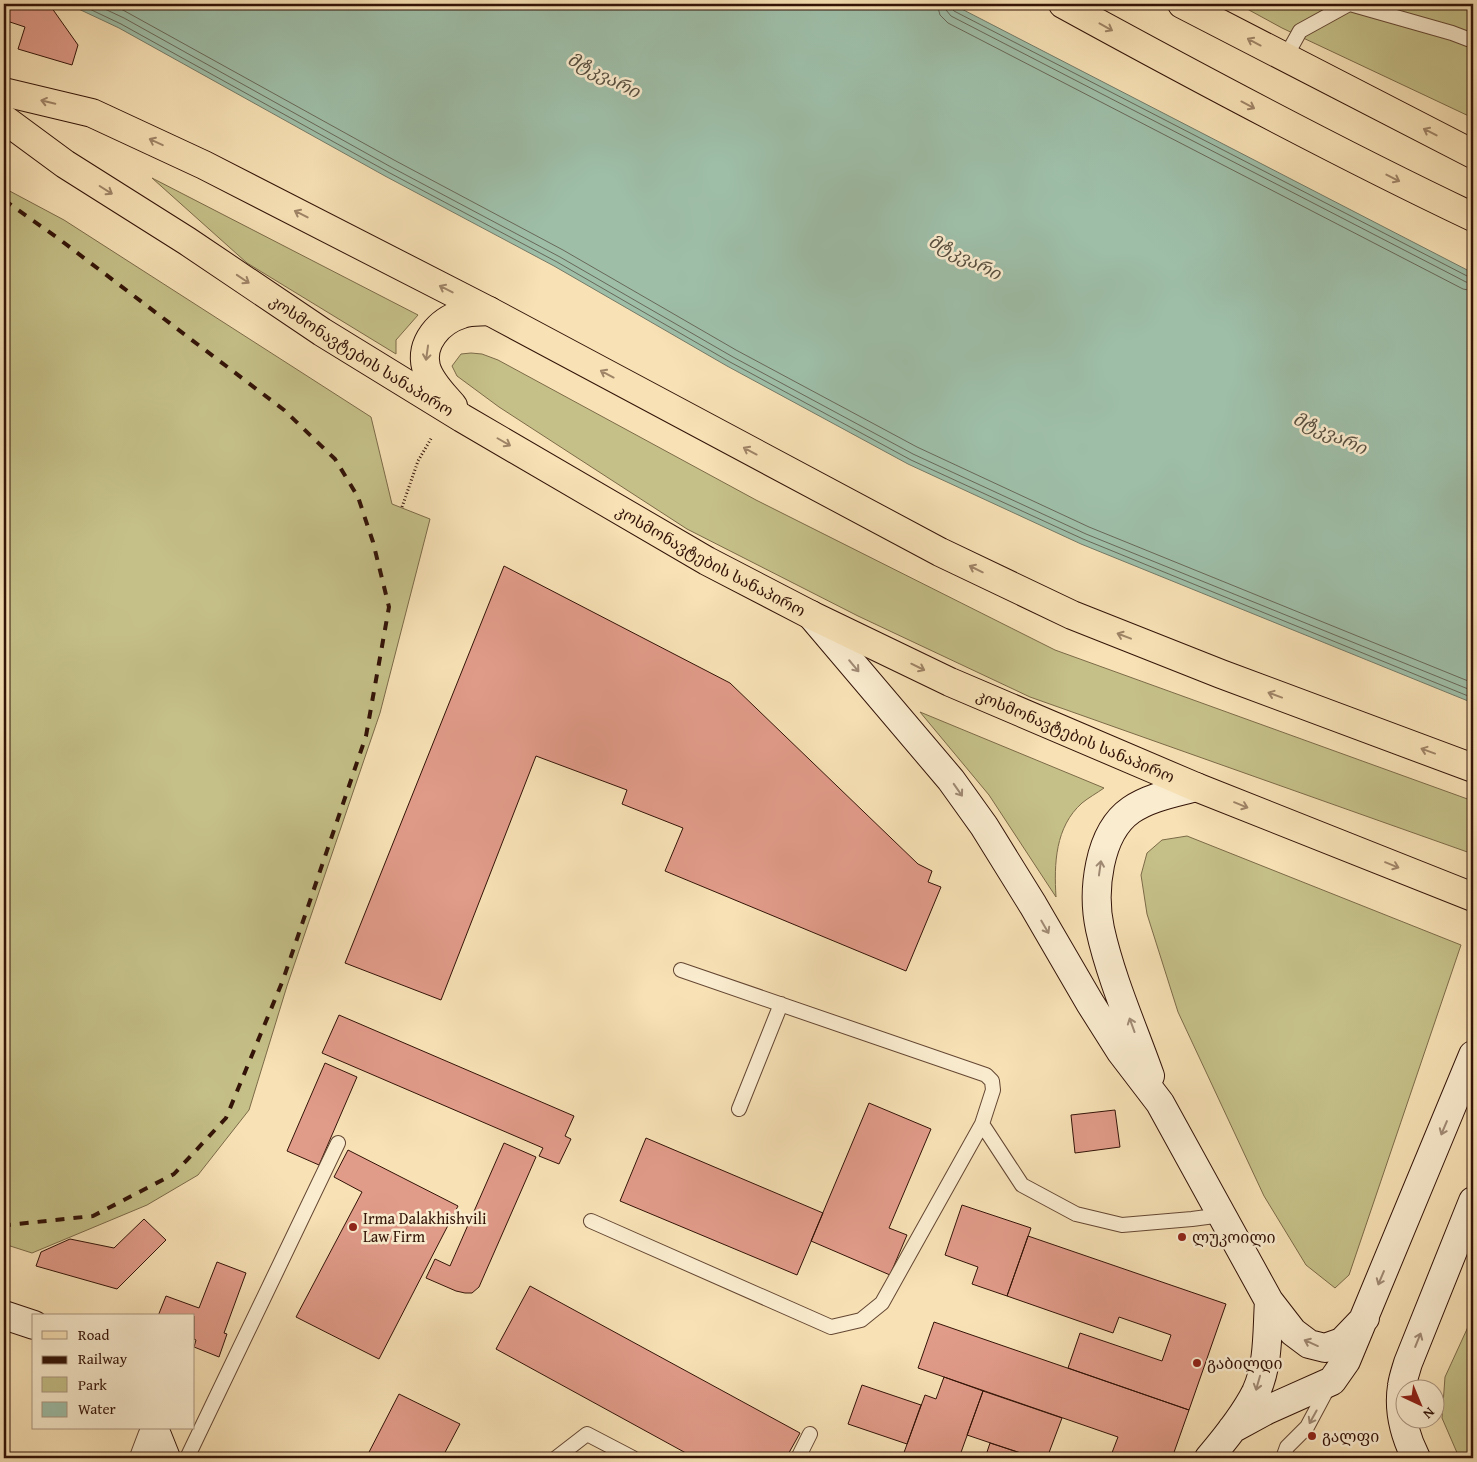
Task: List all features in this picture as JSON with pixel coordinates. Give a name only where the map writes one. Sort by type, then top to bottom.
[{"type":"main road","points":[[1063,4],[1254,108],[1412,188],[1473,216]]},
{"type":"main road","points":[[1182,4],[1473,154]]},
{"type":"main road","points":[[4,92],[92,113],[204,165],[489,311],[940,552],[1063,611],[1221,674],[1473,768]]},
{"type":"main road","name":"კოსმონავტების სანაპირო","points":[[4,119],[65,164],[187,241],[322,332],[462,418],[707,561],[811,615],[950,682],[1196,788],[1473,897]]},
{"type":"main road","points":[[462,418],[437,387],[426,369],[424,354],[429,340],[437,328],[463,313],[489,311]]},
{"type":"main road","points":[[811,615],[951,780],[984,826],[1121,1052],[1160,1103],[1269,1300],[1293,1332],[1309,1344],[1325,1348],[1342,1342],[1365,1318]]},
{"type":"main road","points":[[1160,1103],[1115,977],[1100,928],[1097,894],[1101,860],[1106,842],[1116,825],[1131,810],[1150,800],[1196,788]]},
{"type":"main road","points":[[1232,1430],[1266,1410],[1332,1381],[1346,1361],[1473,1055]]},
{"type":"main road","points":[[1416,1458],[1408,1441],[1401,1412],[1402,1386],[1408,1363],[1473,1201]]},
{"type":"main road","points":[[1209,1458],[1232,1430],[1256,1391],[1266,1356],[1269,1300]]},
{"type":"main road","points":[[4,1315],[32,1324]]},
{"type":"main road","points":[[144,1458],[154,1430]]},
{"type":"main road","points":[[154,1430],[166,1458]]},
{"type":"lane","points":[[1285,58],[1300,31],[1349,4],[1452,33],[1473,41]]},
{"type":"lane","points":[[591,1221],[831,1327],[860,1320],[882,1303],[982,1124],[993,1090],[992,1081],[986,1075],[681,970]]},
{"type":"lane","points":[[739,1109],[781,1004]]},
{"type":"lane","points":[[982,1124],[1022,1186],[1076,1214],[1122,1224],[1222,1215]]},
{"type":"lane","points":[[187,1458],[338,1143]]},
{"type":"lane","points":[[1283,1458],[1287,1447],[1307,1427],[1332,1381]]},
{"type":"lane","points":[[556,1458],[587,1434],[633,1458]]},
{"type":"lane","points":[[798,1458],[810,1434]]},
{"type":"path","points":[[402,508],[418,461],[434,434]]},
{"type":"green space","points":[[1238,4],[1473,4],[1473,118],[1282,28]]},
{"type":"green space","points":[[152,178],[418,315],[396,340],[396,354],[247,263]]},
{"type":"green space","points":[[4,188],[64,220],[371,417],[392,504],[430,519],[380,713],[287,986],[249,1110],[198,1175],[147,1205],[32,1253],[4,1244]]},
{"type":"green space","points":[[461,354],[482,354],[498,360],[756,500],[1055,650],[1473,801],[1473,854],[1030,697],[858,616],[687,529],[499,407],[457,376],[452,366]]},
{"type":"green space","points":[[920,712],[1104,788],[1082,803],[1066,823],[1061,835],[1056,859],[1056,897],[989,795]]},
{"type":"green space","points":[[1187,836],[1461,945],[1349,1275],[1335,1288],[1306,1265],[1264,1196],[1178,1012],[1147,914],[1141,875],[1147,853],[1162,840]]},
{"type":"green space","points":[[1473,1316],[1473,1458],[1462,1458],[1458,1455],[1444,1423],[1445,1377]]},
{"type":"water","name":"მტკვარი","points":[[68,4],[952,4],[1473,273],[1473,703],[1081,544],[908,464],[727,366],[554,266],[385,176],[119,28]]},
{"type":"building","points":[[4,4],[49,4],[78,45],[72,65],[18,49],[25,27],[4,20]]},
{"type":"building","points":[[504,566],[730,683],[918,864],[932,871],[928,882],[941,887],[906,971],[665,871],[683,828],[622,804],[627,790],[536,756],[441,1000],[345,963]]},
{"type":"building","points":[[339,1015],[574,1116],[565,1136],[571,1139],[559,1164],[539,1156],[543,1148],[322,1053]]},
{"type":"building","points":[[325,1063],[357,1077],[319,1165],[287,1151]]},
{"type":"building","points":[[869,1103],[931,1129],[889,1228],[907,1235],[890,1275],[811,1241]]},
{"type":"building","points":[[1115,1110],[1120,1147],[1075,1153],[1071,1115]]},
{"type":"building","points":[[646,1138],[823,1213],[797,1275],[620,1201]]},
{"type":"building","points":[[504,1143],[536,1157],[479,1287],[472,1293],[465,1293],[426,1278],[435,1259],[450,1266]]},
{"type":"building","points":[[348,1150],[458,1206],[379,1359],[296,1317],[362,1192],[334,1177]]},
{"type":"building","points":[[962,1205],[1031,1228],[1007,1296],[972,1284],[978,1267],[945,1255]]},
{"type":"building","points":[[144,1219],[166,1240],[117,1289],[36,1266],[41,1252],[70,1239],[114,1248]]},
{"type":"building","points":[[1028,1236],[1226,1304],[1189,1410],[1068,1368],[1080,1333],[1162,1361],[1171,1335],[1119,1317],[1113,1333],[1007,1296]]},
{"type":"building","points":[[217,1262],[246,1273],[224,1333],[227,1334],[219,1357],[195,1347],[195,1314],[159,1314],[166,1296],[199,1308]]},
{"type":"building","points":[[530,1286],[800,1433],[786,1458],[695,1458],[496,1349]]},
{"type":"building","points":[[934,1322],[1189,1410],[1172,1458],[1110,1458],[1118,1437],[918,1368]]},
{"type":"building","points":[[944,1377],[983,1391],[959,1458],[902,1458],[925,1395],[936,1399]]},
{"type":"building","points":[[862,1385],[921,1405],[907,1444],[848,1424]]},
{"type":"building","points":[[983,1391],[1062,1418],[1047,1458],[1035,1458],[967,1435]]},
{"type":"building","points":[[399,1394],[460,1424],[442,1458],[366,1458]]},
{"type":"building","points":[[990,1443],[1027,1455],[1026,1458],[985,1458]]},
{"type":"railway","points":[[4,200],[59,239],[284,410],[335,459],[358,497],[373,542],[389,607],[366,736],[283,980],[226,1118],[174,1174],[93,1216],[4,1224]]},
{"type":"place","name":"Irma Dalakhishvili Law Firm","points":[[353,1227]]},
{"type":"place","name":"ლუკოილი","points":[[1182,1237]]},
{"type":"place","name":"გაბილდი","points":[[1197,1363]]},
{"type":"place","name":"გალფი","points":[[1312,1436]]}]
